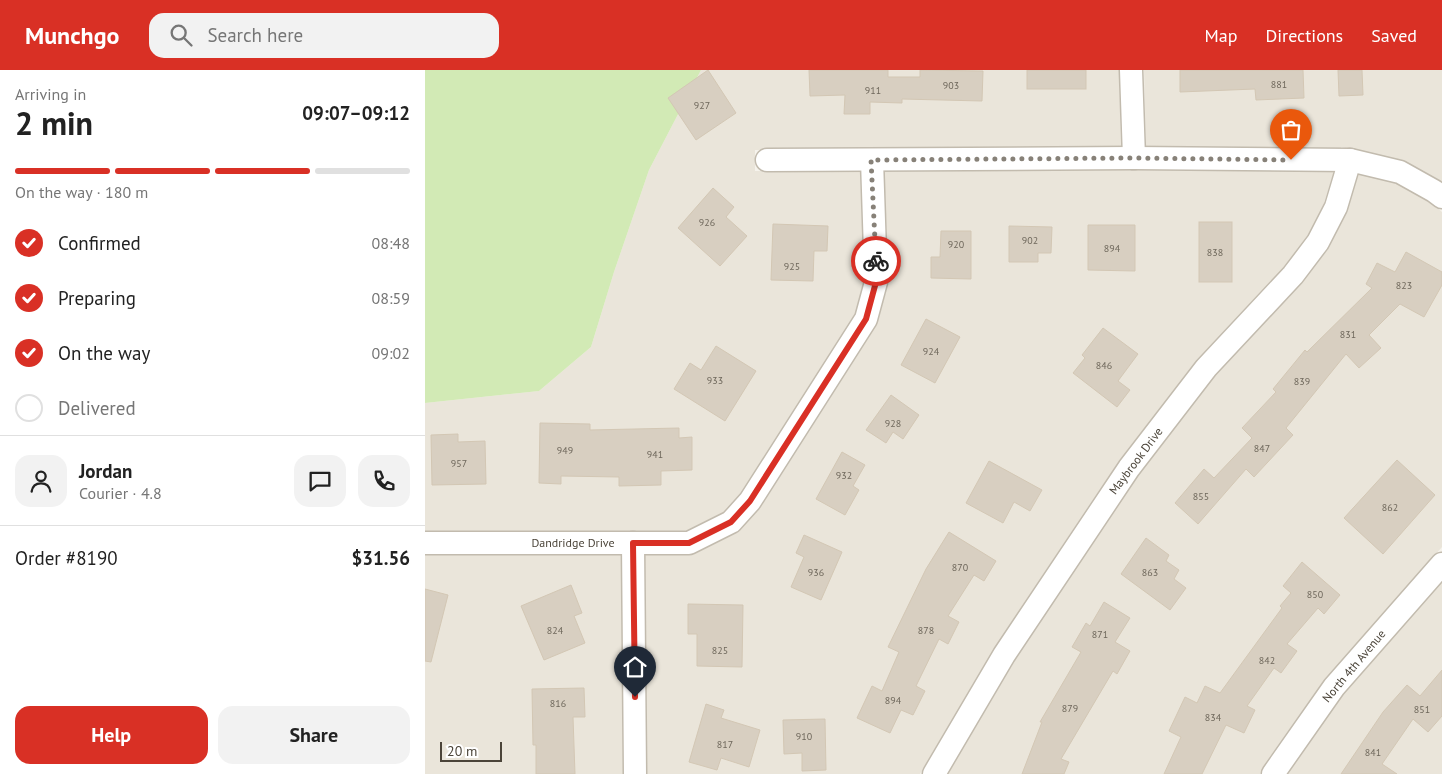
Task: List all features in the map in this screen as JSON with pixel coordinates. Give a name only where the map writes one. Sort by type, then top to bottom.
[{"type":"street","points":[[1131,70],[1133,158]]},
{"type":"street","points":[[767,160],[1133,158],[1350,160],[1400,172],[1435,190],[1442,197]]},
{"type":"street","name":"Dandridge Drive","points":[[425,543],[689,543],[731,522],[750,501],[866,319],[876,282],[871,160]]},
{"type":"street","name":"Maybrook Drive","points":[[934,774],[1004,655],[1129,468],[1206,368],[1293,275],[1318,242],[1336,207],[1350,160]]},
{"type":"street","points":[[633,543],[635,774]]},
{"type":"street","name":"North 4th Avenue","points":[[1273,774],[1334,687],[1442,564]]},
{"type":"shaded area","points":[[701,70],[1119,70],[1121,147],[755,150],[755,171],[860,171],[864,280],[855,315],[740,495],[723,514],[686,532],[425,532],[425,403],[539,391],[591,347],[649,170]]},
{"type":"shaded area","points":[[1144,70],[1442,70],[1442,182],[1406,163],[1341,147],[1340,150],[1146,147]]},
{"type":"shaded area","points":[[1134,169],[1334,171],[1324,203],[1308,237],[1284,268],[1196,362],[1119,462],[994,649],[920,774],[647,774],[645,554],[695,552],[741,529],[761,506],[877,324],[889,281],[884,171]]},
{"type":"shaded area","points":[[1358,173],[1395,182],[1427,199],[1442,212],[1442,547],[1324,681],[1260,774],[948,774],[1015,660],[1139,474],[1216,374],[1303,281],[1329,248],[1347,211]]},
{"type":"shaded area","points":[[425,554],[621,554],[623,774],[425,774]]},
{"type":"shaded area","points":[[1442,582],[1442,774],[1287,774],[1344,693]]},
{"type":"green space","points":[[425,70],[701,70],[649,170],[591,347],[539,391],[425,403]]},
{"type":"building","points":[[708,70],[736,113],[696,140],[668,98]]},
{"type":"building","points":[[809,70],[888,70],[888,77],[920,77],[920,70],[983,71],[982,101],[902,99],[902,103],[870,102],[870,114],[844,114],[845,95],[810,96]]},
{"type":"building","points":[[1027,70],[1086,70],[1086,89],[1027,89]]},
{"type":"building","points":[[1180,70],[1303,70],[1304,98],[1256,100],[1255,89],[1180,92]]},
{"type":"building","points":[[1338,70],[1362,70],[1363,95],[1339,96]]},
{"type":"building","points":[[713,188],[734,207],[726,217],[747,236],[720,266],[678,228]]},
{"type":"building","points":[[1199,222],[1232,222],[1232,282],[1199,282]]},
{"type":"building","points":[[773,224],[828,226],[827,251],[814,251],[813,281],[771,280]]},
{"type":"building","points":[[1088,225],[1135,225],[1135,271],[1088,270]]},
{"type":"building","points":[[1009,226],[1052,227],[1051,253],[1038,253],[1038,262],[1009,262]]},
{"type":"building","points":[[941,231],[971,231],[971,279],[931,278],[931,257],[940,257]]},
{"type":"building","points":[[1406,252],[1442,272],[1442,285],[1424,317],[1400,304],[1369,335],[1381,348],[1359,368],[1346,354],[1286,428],[1293,435],[1254,477],[1246,469],[1198,524],[1175,503],[1204,469],[1214,478],[1252,438],[1242,428],[1276,392],[1273,389],[1305,350],[1307,352],[1372,288],[1366,284],[1377,263],[1395,272]]},
{"type":"building","points":[[926,319],[960,337],[935,383],[901,365]]},
{"type":"building","points":[[1103,328],[1138,354],[1118,381],[1130,390],[1117,407],[1073,373],[1085,358],[1082,355]]},
{"type":"building","points":[[716,346],[756,371],[725,421],[674,389],[690,363],[701,370]]},
{"type":"building","points":[[891,395],[919,415],[903,439],[893,432],[886,443],[866,430]]},
{"type":"building","points":[[540,423],[590,424],[590,430],[679,428],[679,438],[692,437],[692,470],[661,471],[661,485],[619,486],[619,477],[561,476],[561,484],[539,483]]},
{"type":"building","points":[[458,434],[458,442],[485,441],[486,484],[432,485],[431,435]]},
{"type":"building","points":[[842,452],[865,465],[853,486],[859,490],[845,515],[816,499]]},
{"type":"building","points":[[1397,460],[1435,495],[1383,554],[1344,518]]},
{"type":"building","points":[[989,461],[1042,490],[1030,511],[1014,502],[1003,523],[966,503]]},
{"type":"building","points":[[949,532],[996,561],[984,581],[974,575],[948,616],[959,622],[948,644],[939,639],[916,686],[925,691],[913,715],[901,710],[890,733],[857,718],[872,686],[882,691],[899,652],[888,647],[926,569]]},
{"type":"building","points":[[804,535],[842,552],[821,600],[791,587],[804,557],[796,553]]},
{"type":"building","points":[[1146,538],[1169,555],[1166,561],[1179,570],[1174,579],[1186,588],[1170,610],[1121,574]]},
{"type":"building","points":[[1302,562],[1340,595],[1324,614],[1318,608],[1287,644],[1297,651],[1281,673],[1274,668],[1247,706],[1255,710],[1244,733],[1226,725],[1202,774],[1164,774],[1181,737],[1169,731],[1185,697],[1197,703],[1205,686],[1220,693],[1282,608],[1280,606],[1291,593],[1283,586]]},
{"type":"building","points":[[571,585],[582,613],[574,616],[585,643],[544,660],[521,606]]},
{"type":"building","points":[[425,589],[448,595],[431,662],[425,661]]},
{"type":"building","points":[[1104,602],[1130,618],[1115,642],[1130,651],[1117,674],[1113,671],[1061,759],[1069,762],[1064,774],[1022,774],[1042,722],[1040,722],[1081,652],[1072,647],[1086,623],[1090,626]]},
{"type":"building","points":[[688,604],[743,605],[742,667],[697,666],[697,634],[688,634]]},
{"type":"building","points":[[1442,670],[1442,716],[1428,732],[1413,719],[1382,764],[1397,774],[1341,774],[1383,712],[1407,685],[1420,696]]},
{"type":"building","points":[[584,688],[585,717],[573,717],[575,774],[536,774],[536,745],[533,745],[532,689]]},
{"type":"building","points":[[706,704],[724,710],[721,718],[760,730],[749,767],[721,758],[717,770],[689,762]]},
{"type":"building","points":[[825,719],[826,770],[802,771],[802,753],[784,754],[783,720]]},
{"type":"way so far","points":[[876,261],[871,160],[1133,158],[1291,160]]},
{"type":"route","points":[[635,697],[633,543],[689,543],[731,522],[750,501],[866,319],[876,282],[876,261]]}]
